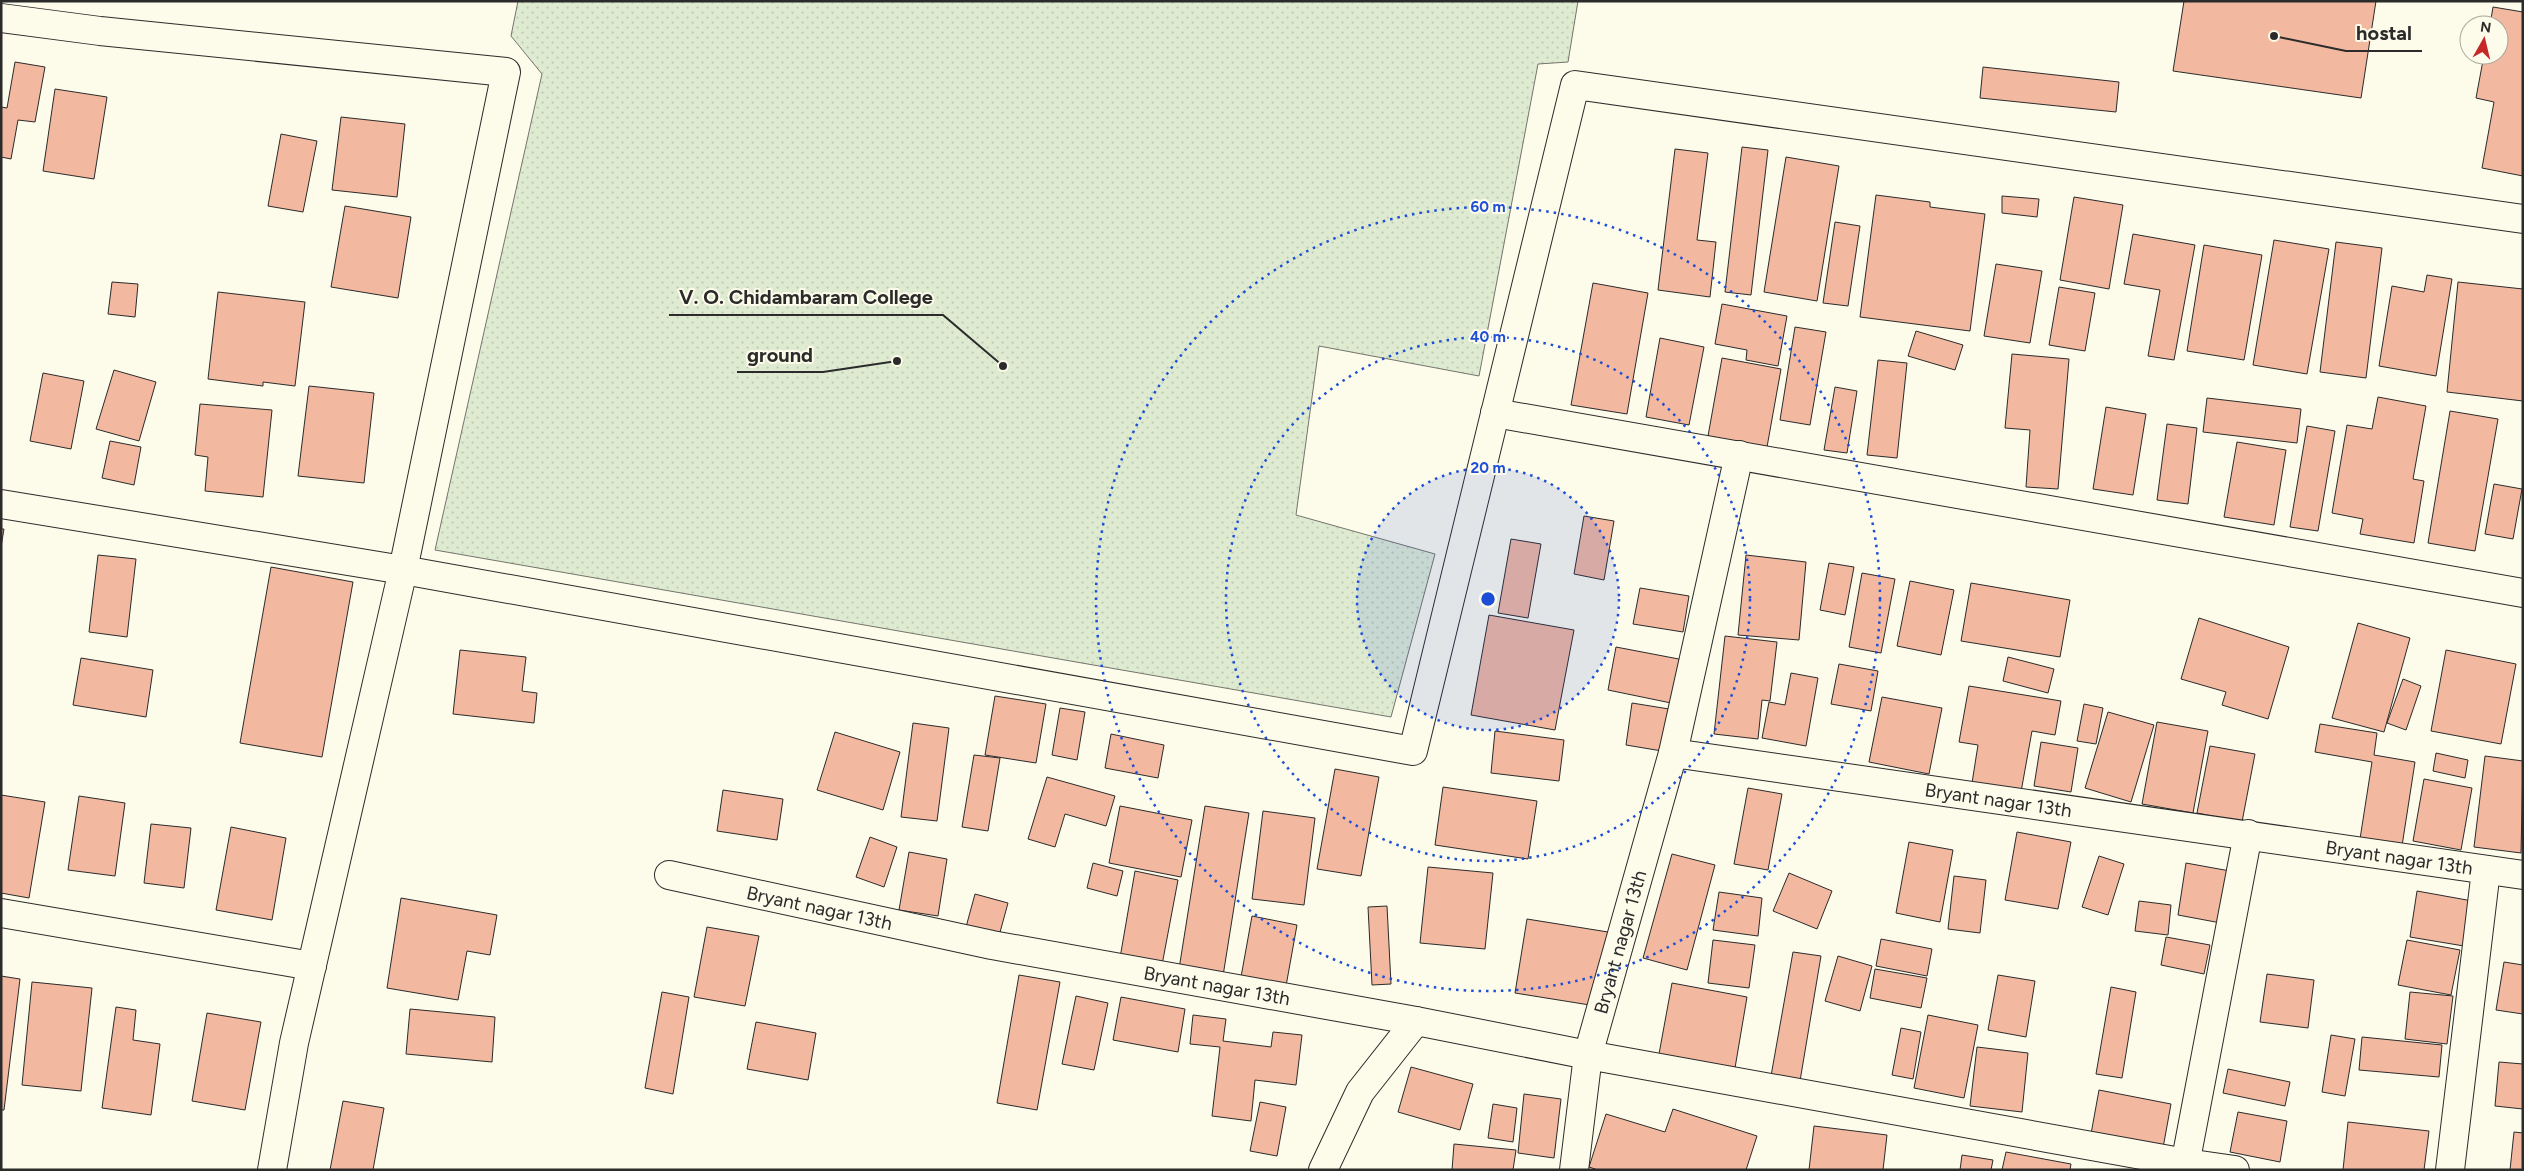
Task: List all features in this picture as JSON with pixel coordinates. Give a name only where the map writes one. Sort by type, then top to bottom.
[{"type":"street","points":[[1,18],[110,32],[506,72],[403,570],[294,1043],[272,1170]]},
{"type":"street","points":[[1,504],[403,570],[1413,750],[1575,85],[2523,219]]},
{"type":"street","points":[[1495,413],[2523,593]]},
{"type":"street","points":[[1674,753],[1738,455]]},
{"type":"street","name":"Bryant nagar 13th","points":[[668,875],[992,945],[1416,1021],[1588,1055],[1674,753],[2523,875]]},
{"type":"street","points":[[2185,1166],[2248,834]]},
{"type":"street","points":[[2450,1170],[2486,870]]},
{"type":"street","points":[[1,913],[312,966]]},
{"type":"street","points":[[1323,1170],[1360,1092],[1416,1021]]},
{"type":"street","points":[[1574,1170],[1588,1055],[2185,1166],[2235,1170]]},
{"type":"green space","points":[[518,1],[1578,1],[1568,62],[1538,64],[1479,376],[1319,346],[1296,515],[1435,554],[1391,717],[435,550],[542,74],[511,36]]},
{"type":"building","points":[[2184,1],[2376,1],[2361,98],[2173,71]]},
{"type":"building","points":[[2493,7],[2523,12],[2523,176],[2482,168],[2494,102],[2476,98],[2482,65],[2509,65],[2509,15],[2492,15]]},
{"type":"building","points":[[15,62],[45,67],[35,122],[18,120],[11,159],[1,157],[1,107],[7,108]]},
{"type":"building","points":[[1983,67],[2119,82],[2116,112],[1980,98]]},
{"type":"building","points":[[55,89],[107,97],[94,179],[43,171]]},
{"type":"building","points":[[341,117],[405,124],[397,197],[332,190]]},
{"type":"building","points":[[281,134],[317,141],[303,212],[268,206]]},
{"type":"building","points":[[1742,147],[1768,150],[1751,295],[1725,292]]},
{"type":"building","points":[[1675,149],[1708,153],[1697,240],[1716,242],[1710,297],[1658,290]]},
{"type":"building","points":[[1786,157],[1839,166],[1817,301],[1764,292]]},
{"type":"building","points":[[1876,195],[1930,202],[1930,207],[1985,214],[1970,331],[1860,317]]},
{"type":"building","points":[[2002,196],[2039,199],[2037,217],[2002,213]]},
{"type":"building","points":[[2074,197],[2123,205],[2109,289],[2060,280]]},
{"type":"building","points":[[345,206],[411,217],[398,298],[331,287]]},
{"type":"building","points":[[1835,222],[1860,226],[1848,306],[1823,303]]},
{"type":"building","points":[[2133,234],[2195,245],[2174,360],[2148,356],[2160,290],[2124,284]]},
{"type":"building","points":[[2274,240],[2329,249],[2307,374],[2253,365]]},
{"type":"building","points":[[2336,242],[2382,248],[2366,378],[2320,372]]},
{"type":"building","points":[[2204,245],[2262,255],[2244,360],[2187,351]]},
{"type":"building","points":[[1996,264],[2042,271],[2030,343],[1984,336]]},
{"type":"building","points":[[2427,275],[2452,279],[2436,376],[2379,366],[2392,286],[2424,292]]},
{"type":"building","points":[[112,282],[138,284],[135,317],[108,314]]},
{"type":"building","points":[[2458,282],[2523,289],[2523,401],[2447,392]]},
{"type":"building","points":[[1593,283],[1648,293],[1627,414],[1571,405]]},
{"type":"building","points":[[2059,287],[2095,293],[2085,351],[2049,345]]},
{"type":"building","points":[[218,292],[305,302],[295,386],[263,382],[263,386],[208,379]]},
{"type":"building","points":[[1722,304],[1787,316],[1778,366],[1746,360],[1747,350],[1715,344]]},
{"type":"building","points":[[1795,327],[1826,332],[1810,425],[1780,420]]},
{"type":"building","points":[[1916,331],[1963,345],[1955,370],[1908,356]]},
{"type":"building","points":[[1660,338],[1704,347],[1689,425],[1646,417]]},
{"type":"building","points":[[2012,354],[2069,359],[2058,489],[2026,487],[2030,430],[2005,428]]},
{"type":"building","points":[[1722,358],[1781,369],[1767,447],[1708,436]]},
{"type":"building","points":[[1878,360],[1907,363],[1897,458],[1867,455]]},
{"type":"building","points":[[114,370],[156,382],[139,441],[96,429]]},
{"type":"building","points":[[43,373],[84,381],[71,449],[30,441]]},
{"type":"building","points":[[309,386],[374,393],[364,483],[298,476]]},
{"type":"building","points":[[1835,387],[1857,391],[1847,453],[1824,450]]},
{"type":"building","points":[[2378,397],[2426,406],[2413,479],[2424,481],[2414,543],[2360,534],[2363,519],[2332,513],[2347,425],[2372,429]]},
{"type":"building","points":[[2207,398],[2301,409],[2297,443],[2203,432]]},
{"type":"building","points":[[200,404],[272,410],[263,497],[205,491],[208,457],[195,455]]},
{"type":"building","points":[[2106,407],[2146,414],[2133,495],[2093,489]]},
{"type":"building","points":[[2450,411],[2498,419],[2475,551],[2428,543]]},
{"type":"building","points":[[2167,424],[2197,428],[2188,504],[2157,500]]},
{"type":"building","points":[[2307,426],[2335,431],[2318,531],[2290,527]]},
{"type":"building","points":[[110,441],[141,447],[134,485],[102,478]]},
{"type":"building","points":[[2237,442],[2286,450],[2274,525],[2224,517]]},
{"type":"building","points":[[2494,484],[2522,489],[2513,539],[2485,534]]},
{"type":"building","points":[[1584,516],[1614,521],[1604,580],[1574,574]]},
{"type":"building","points":[[1,529],[4,529],[1,547]]},
{"type":"building","points":[[1511,539],[1541,544],[1528,618],[1498,613]]},
{"type":"building","points":[[98,555],[136,559],[127,637],[89,632]]},
{"type":"building","points":[[1746,555],[1806,562],[1799,640],[1738,635]]},
{"type":"building","points":[[1829,563],[1854,567],[1845,615],[1820,610]]},
{"type":"building","points":[[271,567],[353,582],[322,757],[240,743]]},
{"type":"building","points":[[1862,573],[1895,579],[1881,653],[1849,647]]},
{"type":"building","points":[[1910,581],[1954,590],[1941,655],[1897,646]]},
{"type":"building","points":[[1971,583],[2070,600],[2060,657],[1961,641]]},
{"type":"building","points":[[1640,588],[1689,596],[1683,632],[1633,624]]},
{"type":"building","points":[[1489,615],[1574,630],[1555,730],[1471,715]]},
{"type":"building","points":[[2199,618],[2289,647],[2268,719],[2222,705],[2226,692],[2181,679]]},
{"type":"building","points":[[2358,623],[2410,638],[2384,732],[2332,718]]},
{"type":"building","points":[[1725,636],[1777,642],[1770,701],[1762,700],[1758,739],[1714,734]]},
{"type":"building","points":[[1616,647],[1684,660],[1676,704],[1608,690]]},
{"type":"building","points":[[460,650],[526,657],[522,691],[537,693],[534,723],[453,714]]},
{"type":"building","points":[[2446,650],[2516,664],[2501,744],[2431,731]]},
{"type":"building","points":[[2008,657],[2054,669],[2048,693],[2003,681]]},
{"type":"building","points":[[81,658],[153,670],[146,717],[73,705]]},
{"type":"building","points":[[1839,664],[1878,671],[1871,711],[1831,704]]},
{"type":"building","points":[[1791,673],[1818,678],[1806,746],[1762,738],[1769,702],[1785,705]]},
{"type":"building","points":[[2403,679],[2421,686],[2406,730],[2387,723]]},
{"type":"building","points":[[1969,686],[2061,701],[2055,735],[2032,731],[2021,792],[1972,783],[1978,745],[1959,742]]},
{"type":"building","points":[[995,696],[1046,704],[1036,763],[985,755]]},
{"type":"building","points":[[1882,697],[1942,708],[1929,774],[1869,762]]},
{"type":"building","points":[[1632,703],[1669,709],[1662,751],[1626,745]]},
{"type":"building","points":[[2084,704],[2103,708],[2096,744],[2077,741]]},
{"type":"building","points":[[1060,708],[1085,712],[1077,760],[1052,755]]},
{"type":"building","points":[[2108,712],[2154,725],[2131,802],[2085,788]]},
{"type":"building","points":[[2157,722],[2208,731],[2193,813],[2142,804]]},
{"type":"building","points":[[913,723],[949,728],[937,821],[901,817]]},
{"type":"building","points":[[2320,724],[2377,733],[2374,755],[2415,762],[2402,846],[2360,839],[2372,762],[2315,752]]},
{"type":"building","points":[[1495,731],[1564,740],[1559,781],[1491,773]]},
{"type":"building","points":[[835,732],[900,752],[883,810],[817,790]]},
{"type":"building","points":[[1111,734],[1164,745],[1158,778],[1105,768]]},
{"type":"building","points":[[2041,742],[2078,748],[2071,792],[2034,786]]},
{"type":"building","points":[[2210,746],[2255,754],[2242,822],[2197,813]]},
{"type":"building","points":[[2436,753],[2468,760],[2465,778],[2433,771]]},
{"type":"building","points":[[974,755],[1000,758],[988,831],[962,827]]},
{"type":"building","points":[[2485,756],[2523,761],[2521,853],[2474,847]]},
{"type":"building","points":[[1335,769],[1379,777],[1361,876],[1317,869]]},
{"type":"building","points":[[1047,777],[1115,796],[1106,826],[1065,814],[1055,847],[1028,839]]},
{"type":"building","points":[[2424,779],[2472,788],[2461,850],[2413,841]]},
{"type":"building","points":[[1443,787],[1537,801],[1528,859],[1435,845]]},
{"type":"building","points":[[1748,788],[1782,794],[1768,870],[1734,864]]},
{"type":"building","points":[[723,790],[783,799],[777,840],[717,831]]},
{"type":"building","points":[[1,795],[45,802],[29,898],[1,893]]},
{"type":"building","points":[[79,796],[125,803],[115,876],[68,870]]},
{"type":"building","points":[[1120,806],[1192,820],[1181,877],[1109,863]]},
{"type":"building","points":[[1205,806],[1249,813],[1223,976],[1179,969]]},
{"type":"building","points":[[1263,811],[1315,818],[1304,905],[1252,899]]},
{"type":"building","points":[[151,824],[191,828],[184,888],[144,883]]},
{"type":"building","points":[[231,827],[286,838],[272,920],[216,910]]},
{"type":"building","points":[[2017,832],[2071,842],[2058,909],[2005,900]]},
{"type":"building","points":[[870,837],[897,847],[884,887],[856,877]]},
{"type":"building","points":[[1909,842],[1953,850],[1940,922],[1896,913]]},
{"type":"building","points":[[909,852],[947,859],[938,916],[899,910]]},
{"type":"building","points":[[1672,854],[1715,865],[1687,970],[1643,958]]},
{"type":"building","points":[[2099,856],[2124,864],[2108,915],[2082,907]]},
{"type":"building","points":[[1093,863],[1123,871],[1117,896],[1087,888]]},
{"type":"building","points":[[2186,863],[2230,871],[2221,923],[2178,915]]},
{"type":"building","points":[[1428,867],[1493,873],[1485,949],[1420,943]]},
{"type":"building","points":[[1135,871],[1178,880],[1162,965],[1120,958]]},
{"type":"building","points":[[1789,873],[1832,891],[1817,929],[1773,911]]},
{"type":"building","points":[[1954,876],[1986,880],[1980,933],[1948,929]]},
{"type":"building","points":[[2417,891],[2478,902],[2470,947],[2410,937]]},
{"type":"building","points":[[1719,892],[1762,898],[1758,936],[1713,930]]},
{"type":"building","points":[[975,894],[1008,903],[999,936],[966,927]]},
{"type":"building","points":[[401,898],[497,915],[490,955],[467,951],[458,1000],[387,988]]},
{"type":"building","points":[[2139,901],[2171,905],[2168,935],[2135,931]]},
{"type":"building","points":[[1387,906],[1391,984],[1372,985],[1368,907]]},
{"type":"building","points":[[1252,916],[1297,925],[1286,986],[1241,977]]},
{"type":"building","points":[[1527,919],[1608,932],[1596,1006],[1515,993]]},
{"type":"building","points":[[707,927],[759,936],[745,1006],[694,997]]},
{"type":"building","points":[[2166,937],[2210,945],[2204,974],[2161,965]]},
{"type":"building","points":[[1881,939],[1932,949],[1927,976],[1876,966]]},
{"type":"building","points":[[1713,940],[1755,945],[1749,988],[1708,983]]},
{"type":"building","points":[[2407,940],[2460,950],[2451,995],[2398,985]]},
{"type":"building","points":[[1793,952],[1821,956],[1800,1081],[1771,1076]]},
{"type":"building","points":[[1838,956],[1872,966],[1860,1011],[1825,1001]]},
{"type":"building","points":[[2504,962],[2523,965],[2523,1014],[2496,1010]]},
{"type":"building","points":[[1875,969],[1927,978],[1921,1008],[1870,998]]},
{"type":"building","points":[[2267,974],[2314,980],[2308,1028],[2260,1022]]},
{"type":"building","points":[[1019,975],[1060,982],[1037,1110],[997,1103]]},
{"type":"building","points":[[1998,975],[2035,981],[2026,1037],[1988,1030]]},
{"type":"building","points":[[1,976],[20,979],[4,1110],[1,1110]]},
{"type":"building","points":[[32,982],[92,988],[81,1091],[22,1085]]},
{"type":"building","points":[[1672,983],[1747,997],[1735,1068],[1659,1054]]},
{"type":"building","points":[[2111,987],[2136,992],[2122,1078],[2096,1074]]},
{"type":"building","points":[[662,992],[689,997],[673,1094],[645,1088]]},
{"type":"building","points":[[2410,992],[2453,996],[2447,1044],[2405,1039]]},
{"type":"building","points":[[1076,996],[1108,1003],[1094,1070],[1062,1064]]},
{"type":"building","points":[[1121,997],[1185,1009],[1178,1052],[1113,1040]]},
{"type":"building","points":[[116,1007],[136,1010],[133,1040],[160,1044],[151,1115],[102,1108]]},
{"type":"building","points":[[410,1009],[495,1017],[492,1062],[406,1054]]},
{"type":"building","points":[[207,1013],[261,1022],[245,1110],[192,1101]]},
{"type":"building","points":[[1193,1015],[1226,1019],[1223,1041],[1271,1047],[1273,1032],[1302,1035],[1296,1085],[1255,1080],[1251,1121],[1212,1116],[1220,1047],[1190,1044]]},
{"type":"building","points":[[1928,1015],[1978,1025],[1964,1098],[1914,1088]]},
{"type":"building","points":[[756,1022],[816,1033],[808,1080],[747,1069]]},
{"type":"building","points":[[1901,1028],[1921,1032],[1913,1079],[1892,1075]]},
{"type":"building","points":[[2331,1035],[2355,1039],[2345,1096],[2322,1092]]},
{"type":"building","points":[[2362,1037],[2442,1045],[2439,1077],[2359,1070]]},
{"type":"building","points":[[1977,1047],[2028,1053],[2022,1112],[1970,1106]]},
{"type":"building","points":[[2499,1062],[2523,1064],[2523,1109],[2495,1106]]},
{"type":"building","points":[[1411,1067],[1473,1084],[1460,1130],[1398,1112]]},
{"type":"building","points":[[2228,1069],[2290,1082],[2285,1106],[2223,1093]]},
{"type":"building","points":[[2099,1090],[2171,1104],[2163,1148],[2091,1134]]},
{"type":"building","points":[[1524,1094],[1561,1099],[1554,1158],[1518,1153]]},
{"type":"building","points":[[343,1101],[384,1108],[373,1170],[330,1170]]},
{"type":"building","points":[[1260,1102],[1286,1107],[1277,1156],[1250,1151]]},
{"type":"building","points":[[1493,1104],[1517,1108],[1513,1142],[1488,1138]]},
{"type":"building","points":[[1673,1109],[1757,1136],[1746,1170],[1598,1170],[1589,1167],[1606,1114],[1665,1132]]},
{"type":"building","points":[[2238,1112],[2287,1121],[2280,1162],[2230,1152]]},
{"type":"building","points":[[2348,1122],[2429,1131],[2424,1170],[2343,1170]]},
{"type":"building","points":[[1814,1126],[1887,1135],[1883,1170],[1809,1170]]},
{"type":"building","points":[[2514,1132],[2523,1133],[2523,1170],[2510,1170]]},
{"type":"building","points":[[1454,1144],[1516,1150],[1513,1170],[1452,1170]]},
{"type":"building","points":[[2006,1152],[2071,1164],[2070,1170],[2002,1170]]},
{"type":"building","points":[[1962,1155],[1993,1160],[1991,1170],[1960,1170]]},
{"type":"place","name":"hostal","points":[[2274,36]]},
{"type":"place","name":"ground","points":[[897,361]]},
{"type":"place","name":"V. O. Chidambaram College","points":[[1003,366]]}]
